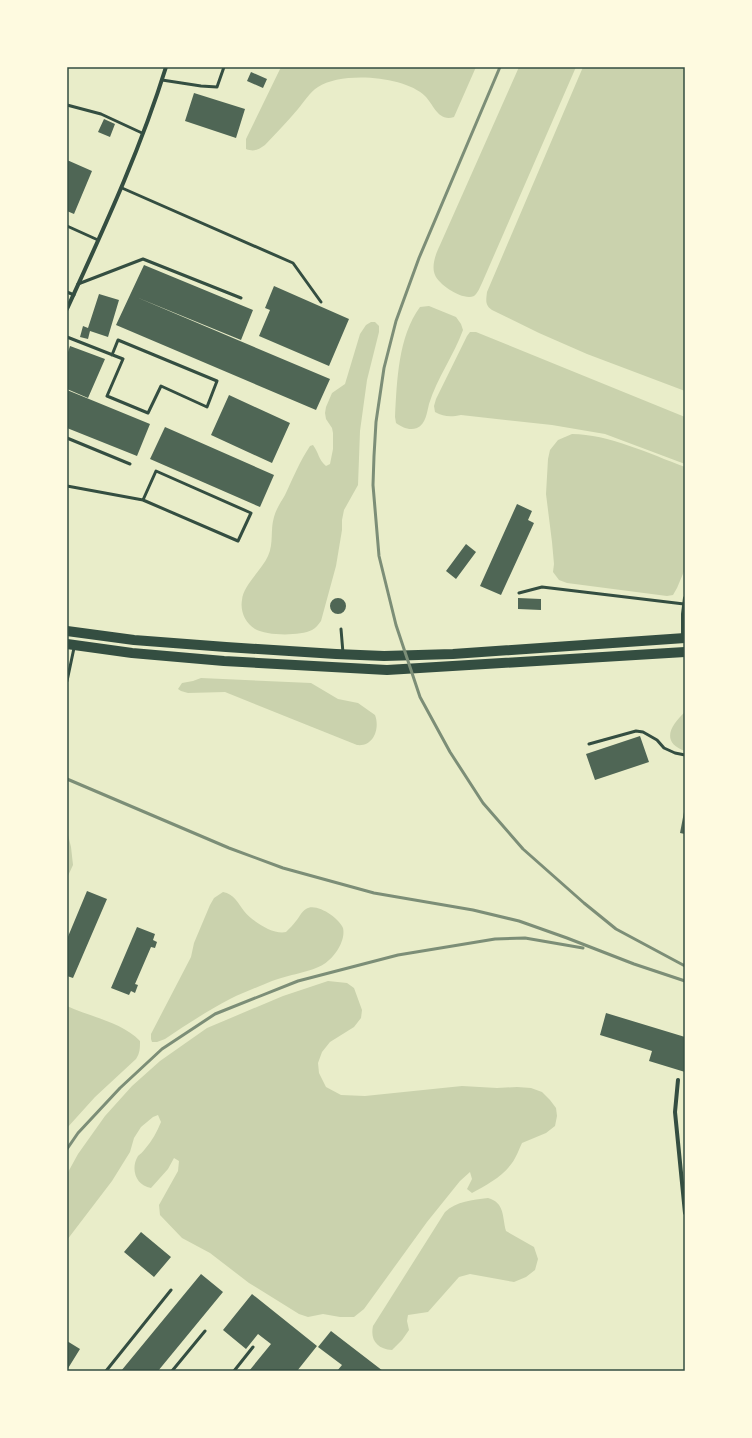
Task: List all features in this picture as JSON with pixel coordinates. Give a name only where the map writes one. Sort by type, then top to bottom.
[{"type":"main road","points":[[67,631],[134,640],[384,656],[454,654],[684,638]]},
{"type":"main road","points":[[71,644],[132,653],[224,661],[387,670],[685,652]]},
{"type":"street","points":[[67,309],[122,188],[166,67]]},
{"type":"street","points":[[684,638],[685,598]]},
{"type":"street","points":[[678,1080],[675,1112],[685,1213]]},
{"type":"lane","points":[[162,80],[201,86],[216,86],[224,67]]},
{"type":"lane","points":[[67,105],[101,114],[142,133]]},
{"type":"lane","points":[[122,188],[293,263],[321,302]]},
{"type":"lane","points":[[67,226],[98,240]]},
{"type":"lane","points":[[78,284],[143,260],[241,298]]},
{"type":"lane","points":[[67,292],[74,295]]},
{"type":"lane","points":[[67,337],[112,355],[123,359],[107,396],[148,413],[161,386],[207,406],[217,381],[118,340],[112,355]]},
{"type":"lane","points":[[67,438],[130,464]]},
{"type":"lane","points":[[67,486],[143,500],[238,541],[251,512],[156,470],[143,500]]},
{"type":"lane","points":[[519,593],[542,587],[684,604]]},
{"type":"lane","points":[[341,629],[343,654]]},
{"type":"lane","points":[[67,681],[71,644]]},
{"type":"lane","points":[[589,744],[636,731],[644,732],[657,740],[664,748],[675,753],[685,755]]},
{"type":"lane","points":[[106,1371],[171,1290]]},
{"type":"lane","points":[[172,1371],[205,1331]]},
{"type":"lane","points":[[234,1371],[253,1347]]},
{"type":"green space","points":[[281,67],[476,67],[454,117],[449,118],[440,115],[425,96],[416,89],[403,84],[373,78],[342,79],[329,82],[315,89],[265,145],[256,150],[246,149],[246,139]]},
{"type":"green space","points":[[519,67],[576,67],[480,288],[474,296],[464,296],[452,291],[437,279],[434,271],[434,260]]},
{"type":"green space","points":[[583,67],[685,67],[685,391],[587,354],[539,333],[492,310],[487,304],[487,292]]},
{"type":"green space","points":[[429,306],[456,317],[463,330],[432,394],[424,421],[417,428],[408,429],[396,423],[395,417],[400,360],[407,332],[413,319],[420,307]]},
{"type":"green space","points":[[371,322],[375,322],[379,326],[379,332],[367,380],[360,431],[358,485],[344,510],[336,566],[321,621],[317,626],[307,632],[275,634],[260,631],[251,626],[244,616],[242,608],[243,594],[268,556],[271,546],[272,527],[275,514],[310,446],[313,445],[321,461],[326,466],[330,464],[333,449],[333,433],[332,428],[326,419],[326,407],[332,393],[345,384],[360,334],[366,325]]},
{"type":"green space","points":[[470,332],[476,332],[685,417],[685,464],[605,434],[552,425],[461,415],[448,416],[435,412],[434,406],[436,399]]},
{"type":"green space","points":[[572,434],[600,437],[614,441],[685,467],[685,569],[673,595],[667,596],[567,583],[559,580],[553,572],[554,564],[546,494],[548,459],[550,450],[558,440]]},
{"type":"green space","points":[[201,678],[311,683],[338,699],[358,703],[375,715],[377,725],[376,731],[368,743],[357,745],[225,692],[188,693],[178,689],[182,683]]},
{"type":"green space","points":[[685,712],[685,751],[672,743],[670,733],[676,722]]},
{"type":"green space","points":[[67,831],[73,865],[67,878]]},
{"type":"green space","points":[[223,892],[233,897],[252,919],[275,931],[286,932],[303,912],[310,907],[321,909],[341,924],[343,928],[343,938],[341,944],[332,958],[319,967],[272,981],[240,994],[205,1013],[165,1039],[152,1042],[151,1034],[191,957],[194,943],[210,905],[214,898]]},
{"type":"green space","points":[[328,981],[347,983],[354,988],[362,1010],[361,1018],[354,1027],[330,1042],[322,1052],[318,1063],[319,1073],[326,1087],[341,1095],[365,1096],[462,1086],[531,1088],[542,1092],[556,1108],[557,1116],[555,1126],[546,1133],[522,1143],[515,1159],[508,1168],[499,1177],[483,1187],[472,1193],[467,1189],[472,1179],[470,1172],[460,1181],[427,1222],[364,1309],[354,1317],[340,1317],[323,1314],[308,1317],[299,1314],[249,1283],[210,1253],[182,1238],[160,1215],[159,1205],[178,1171],[179,1161],[174,1158],[168,1169],[151,1188],[146,1187],[138,1180],[135,1171],[138,1156],[152,1140],[161,1122],[158,1115],[153,1117],[141,1127],[134,1138],[130,1152],[112,1181],[67,1240],[67,1174],[78,1154],[105,1116],[132,1086],[160,1061],[207,1028],[283,996]]},
{"type":"green space","points":[[67,1006],[115,1024],[133,1034],[140,1041],[140,1050],[136,1059],[95,1097],[67,1128]]},
{"type":"green space","points":[[488,1198],[497,1203],[500,1207],[506,1231],[534,1247],[538,1259],[535,1270],[526,1277],[514,1282],[470,1274],[459,1277],[428,1312],[408,1315],[407,1321],[409,1330],[392,1350],[379,1346],[373,1336],[373,1326],[445,1212],[460,1203]]},
{"type":"building","points":[[251,72],[267,79],[263,88],[247,81]]},
{"type":"building","points":[[194,93],[245,109],[236,138],[185,121]]},
{"type":"building","points":[[104,119],[115,124],[110,137],[98,132]]},
{"type":"building","points":[[67,160],[92,171],[74,214],[67,211]]},
{"type":"building","points":[[144,265],[253,310],[241,340],[136,297],[330,379],[316,410],[116,325]]},
{"type":"building","points":[[274,286],[349,319],[329,366],[259,336],[270,310],[265,308]]},
{"type":"building","points":[[99,294],[119,300],[108,337],[90,331],[88,339],[80,337],[83,326],[88,328]]},
{"type":"building","points":[[70,346],[105,359],[88,398],[67,389],[67,355]]},
{"type":"building","points":[[67,390],[150,424],[137,456],[67,428]]},
{"type":"building","points":[[229,395],[290,423],[272,463],[211,435]]},
{"type":"building","points":[[165,427],[274,475],[260,507],[150,459]]},
{"type":"building","points":[[517,504],[532,511],[528,520],[534,523],[501,595],[480,586]]},
{"type":"building","points":[[466,544],[476,552],[456,579],[446,571]]},
{"type":"building","points":[[335,598],[341,598],[346,603],[344,612],[341,614],[335,614],[330,609],[330,603]]},
{"type":"building","points":[[518,598],[541,599],[541,610],[518,609]]},
{"type":"building","points":[[640,736],[649,762],[595,780],[586,754]]},
{"type":"building","points":[[685,812],[685,834],[680,833]]},
{"type":"building","points":[[87,891],[107,899],[73,978],[67,976],[67,939]]},
{"type":"building","points":[[137,927],[155,934],[153,940],[157,942],[155,948],[151,947],[135,984],[138,985],[135,993],[131,991],[129,995],[111,988]]},
{"type":"building","points":[[606,1013],[685,1037],[685,1072],[649,1061],[652,1051],[600,1035]]},
{"type":"building","points":[[141,1232],[171,1257],[154,1277],[124,1252]]},
{"type":"building","points":[[201,1274],[223,1292],[158,1371],[121,1371]]},
{"type":"building","points":[[252,1294],[317,1346],[297,1371],[249,1371],[271,1344],[258,1334],[246,1349],[223,1330]]},
{"type":"building","points":[[331,1331],[383,1371],[337,1371],[342,1365],[318,1347]]},
{"type":"building","points":[[67,1341],[80,1349],[67,1370]]},
{"type":"railway","points":[[500,67],[419,258],[396,321],[384,368],[376,422],[373,485],[379,556],[396,625],[420,697],[450,752],[483,803],[523,849],[616,929],[685,966]]},
{"type":"railway","points":[[67,779],[229,848],[283,868],[374,893],[473,910],[519,921],[634,964],[685,981]]},
{"type":"railway","points":[[67,1149],[78,1133],[120,1088],[162,1049],[215,1014],[298,981],[398,955],[495,939],[525,938],[583,948]]}]
